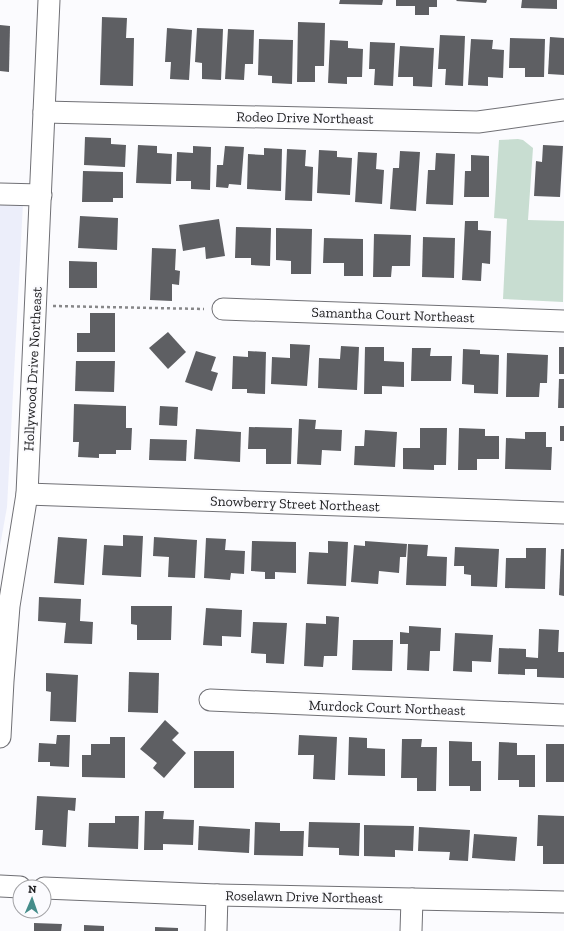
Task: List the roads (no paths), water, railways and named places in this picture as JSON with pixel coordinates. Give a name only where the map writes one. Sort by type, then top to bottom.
[{"type":"street","name":"Hollywood Drive Northeast","points":[[0,737],[1,681],[9,606],[27,494],[49,0]]},
{"type":"street","name":"Rodeo Drive Northeast","points":[[44,112],[478,122],[564,110]]},
{"type":"street","points":[[0,194],[41,195]]},
{"type":"street","name":"Samantha Court Northeast","points":[[223,309],[564,321]]},
{"type":"street","name":"Snowberry Street Northeast","points":[[27,494],[564,513]]},
{"type":"street","name":"Murdock Court Northeast","points":[[210,700],[564,715]]},
{"type":"street","points":[[0,886],[12,887]]},
{"type":"street","name":"Roselawn Drive Northeast","points":[[52,888],[217,895],[564,902]]},
{"type":"street","points":[[216,931],[217,895]]},
{"type":"street","points":[[411,931],[412,899]]}]
